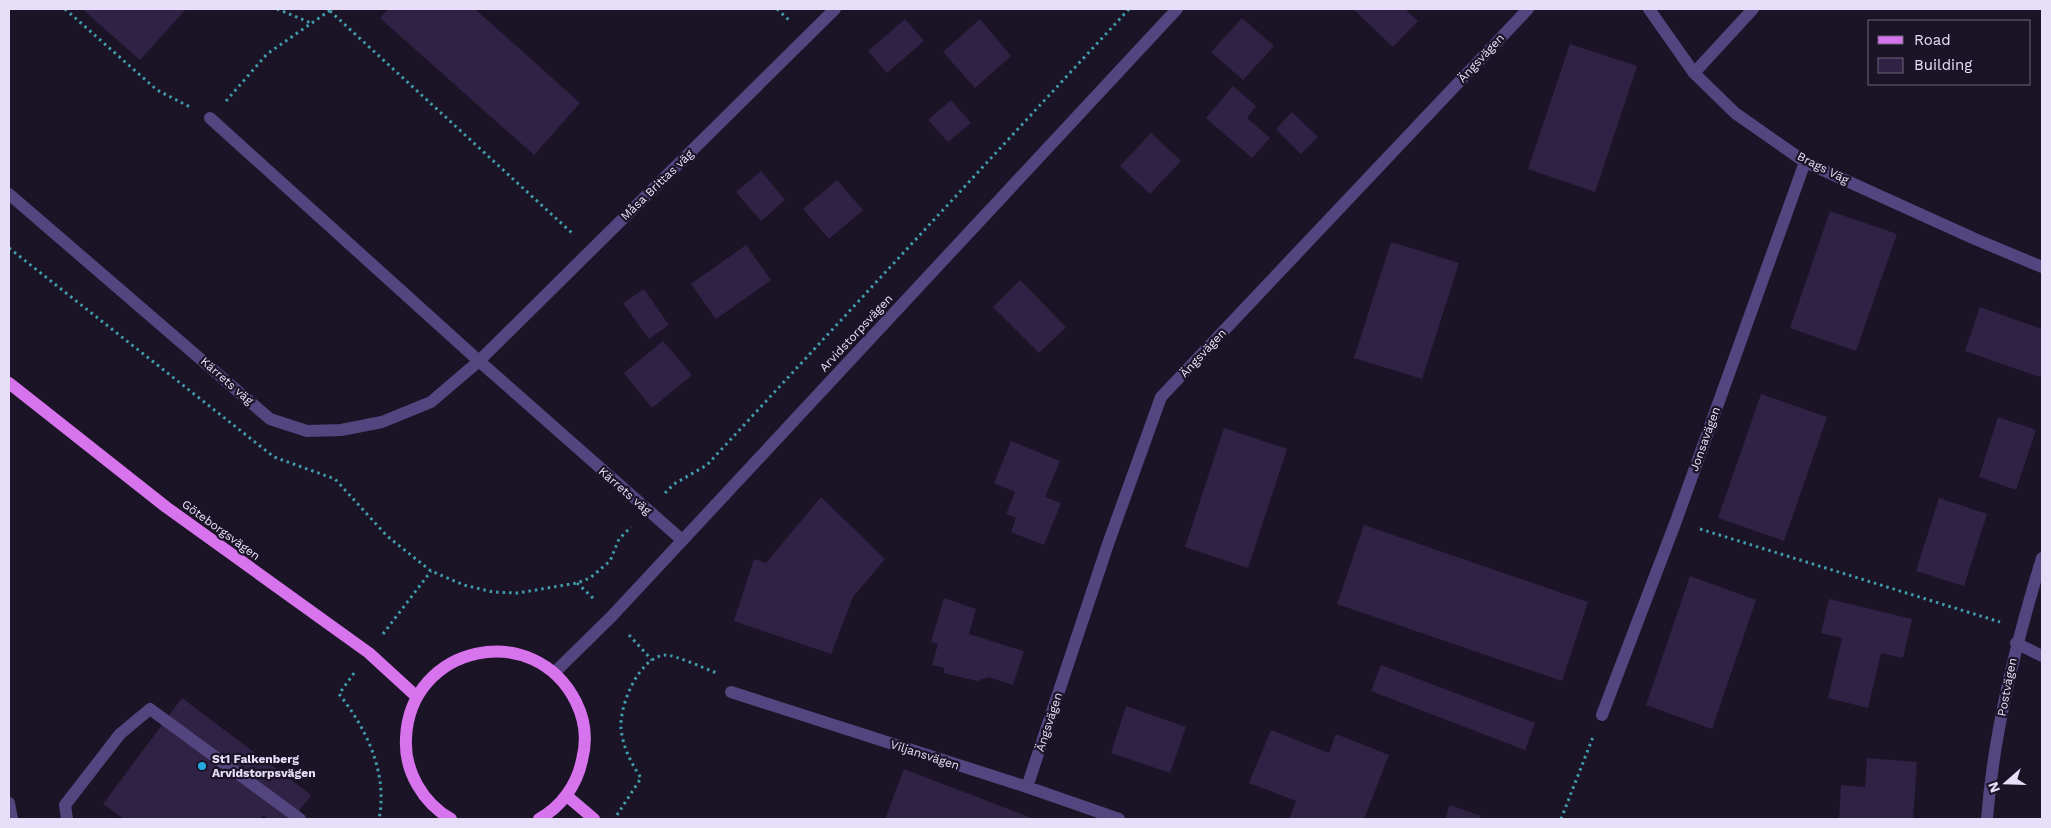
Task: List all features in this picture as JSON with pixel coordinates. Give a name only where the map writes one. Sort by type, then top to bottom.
[{"type":"main road","name":"Göteborgsvägen","points":[[9,383],[166,507],[369,653],[417,697]]},
{"type":"main road","points":[[446,818],[421,792],[413,777],[406,745],[406,728],[410,712],[423,687],[440,670],[451,663],[473,654],[510,652],[533,660],[554,673],[573,696],[584,724],[584,754],[580,769],[566,796],[555,808],[539,819]]},
{"type":"main road","points":[[566,796],[594,819]]},
{"type":"street","name":"Måsa Brittas väg","points":[[479,361],[590,249],[835,9]]},
{"type":"street","name":"Arvidstorpsvägen","points":[[554,673],[612,616],[1177,9]]},
{"type":"street","name":"Ängsvägen","points":[[1027,788],[1108,544],[1161,397],[1528,9]]},
{"type":"street","name":"Brags Väg","points":[[1649,9],[1694,73],[1735,113],[1806,162],[1975,239],[2042,267]]},
{"type":"street","points":[[1694,73],[1753,9]]},
{"type":"street","name":"Kärrets väg","points":[[210,118],[479,361],[682,540]]},
{"type":"street","name":"Jonsavägen","points":[[1602,715],[1676,521],[1806,162]]},
{"type":"street","name":"Kärrets väg","points":[[9,194],[270,418],[307,431],[341,430],[382,422],[431,402],[479,361]]},
{"type":"street","name":"Postvägen","points":[[1987,819],[1991,770],[2016,643],[2042,558]]},
{"type":"street","points":[[2016,643],[2042,656]]},
{"type":"street","name":"Viljansvägen","points":[[731,692],[1119,819]]},
{"type":"street","points":[[67,819],[65,805],[120,734],[150,709],[300,819]]},
{"type":"street","points":[[9,803],[12,819]]},
{"type":"path","points":[[65,9],[157,90],[210,118],[267,54],[331,10],[590,249]]},
{"type":"path","points":[[277,9],[311,24]]},
{"type":"path","points":[[9,248],[274,457],[335,479],[387,536],[431,571],[464,585],[493,592],[518,593],[577,583],[590,578],[610,560],[618,539],[674,484],[707,465],[1129,9]]},
{"type":"path","points":[[1676,521],[2020,629]]},
{"type":"path","points":[[614,819],[641,778],[626,750],[621,727],[624,704],[641,670],[652,660],[666,655],[718,673],[731,692]]},
{"type":"path","points":[[339,694],[354,713],[369,740],[379,774],[382,803],[379,819]]},
{"type":"path","points":[[1561,819],[1602,715]]},
{"type":"building","points":[[82,9],[186,9],[140,60]]},
{"type":"building","points":[[388,9],[475,9],[580,103],[534,155],[380,18]]},
{"type":"building","points":[[1353,9],[1405,9],[1418,21],[1393,47]]},
{"type":"building","points":[[1242,18],[1274,46],[1243,80],[1211,52]]},
{"type":"building","points":[[905,19],[924,41],[887,73],[868,51]]},
{"type":"building","points":[[980,19],[1011,56],[975,88],[943,52]]},
{"type":"building","points":[[1570,44],[1637,66],[1595,192],[1528,169]]},
{"type":"building","points":[[1233,86],[1256,106],[1247,118],[1270,138],[1252,158],[1206,118]]},
{"type":"building","points":[[951,100],[971,123],[948,142],[928,120]]},
{"type":"building","points":[[1292,112],[1318,137],[1301,154],[1276,129]]},
{"type":"building","points":[[1151,133],[1181,161],[1150,194],[1120,166]]},
{"type":"building","points":[[761,171],[785,200],[761,221],[736,192]]},
{"type":"building","points":[[837,180],[863,210],[829,239],[803,209]]},
{"type":"building","points":[[1830,211],[1897,234],[1856,351],[1790,328]]},
{"type":"building","points":[[1391,242],[1459,263],[1422,379],[1354,358]]},
{"type":"building","points":[[746,245],[771,280],[716,319],[691,284]]},
{"type":"building","points":[[1020,280],[1066,327],[1039,353],[993,307]]},
{"type":"building","points":[[644,289],[669,325],[649,339],[623,303]]},
{"type":"building","points":[[1980,307],[2042,329],[2042,370],[2040,377],[1965,351]]},
{"type":"building","points":[[663,341],[692,375],[652,408],[624,373]]},
{"type":"building","points":[[1761,394],[1827,417],[1784,541],[1718,518]]},
{"type":"building","points":[[1998,417],[2036,430],[2016,490],[1979,477]]},
{"type":"building","points":[[1224,428],[1287,449],[1248,568],[1185,547]]},
{"type":"building","points":[[1011,441],[1060,461],[1045,497],[1061,503],[1044,545],[1011,532],[1016,518],[1006,514],[1015,492],[994,483]]},
{"type":"building","points":[[821,497],[885,559],[853,597],[831,654],[734,621],[754,559],[766,563]]},
{"type":"building","points":[[1939,498],[1987,514],[1964,586],[1916,571]]},
{"type":"building","points":[[1364,525],[1588,602],[1562,681],[1337,604]]},
{"type":"building","points":[[1690,576],[1756,600],[1712,729],[1646,705]]},
{"type":"building","points":[[944,598],[976,609],[969,634],[1024,651],[1013,685],[989,677],[977,681],[944,673],[944,668],[932,665],[938,644],[931,642]]},
{"type":"building","points":[[1829,599],[1912,619],[1903,658],[1881,653],[1868,708],[1828,698],[1842,638],[1821,633]]},
{"type":"building","points":[[1381,665],[1535,723],[1525,750],[1371,691]]},
{"type":"building","points":[[182,698],[311,795],[293,819],[268,819],[263,815],[260,819],[124,819],[103,804]]},
{"type":"building","points":[[1126,706],[1186,727],[1170,773],[1111,753]]},
{"type":"building","points":[[1271,730],[1329,753],[1336,734],[1389,755],[1364,819],[1289,819],[1296,801],[1249,783]]},
{"type":"building","points":[[1867,758],[1917,762],[1913,819],[1839,819],[1841,785],[1865,787]]},
{"type":"building","points":[[904,769],[1034,819],[885,819]]},
{"type":"building","points":[[1450,805],[1481,816],[1480,819],[1445,819]]},
{"type":"place","name":"St1 Falkenberg Arvidstorpsvägen","points":[[202,766]]}]
